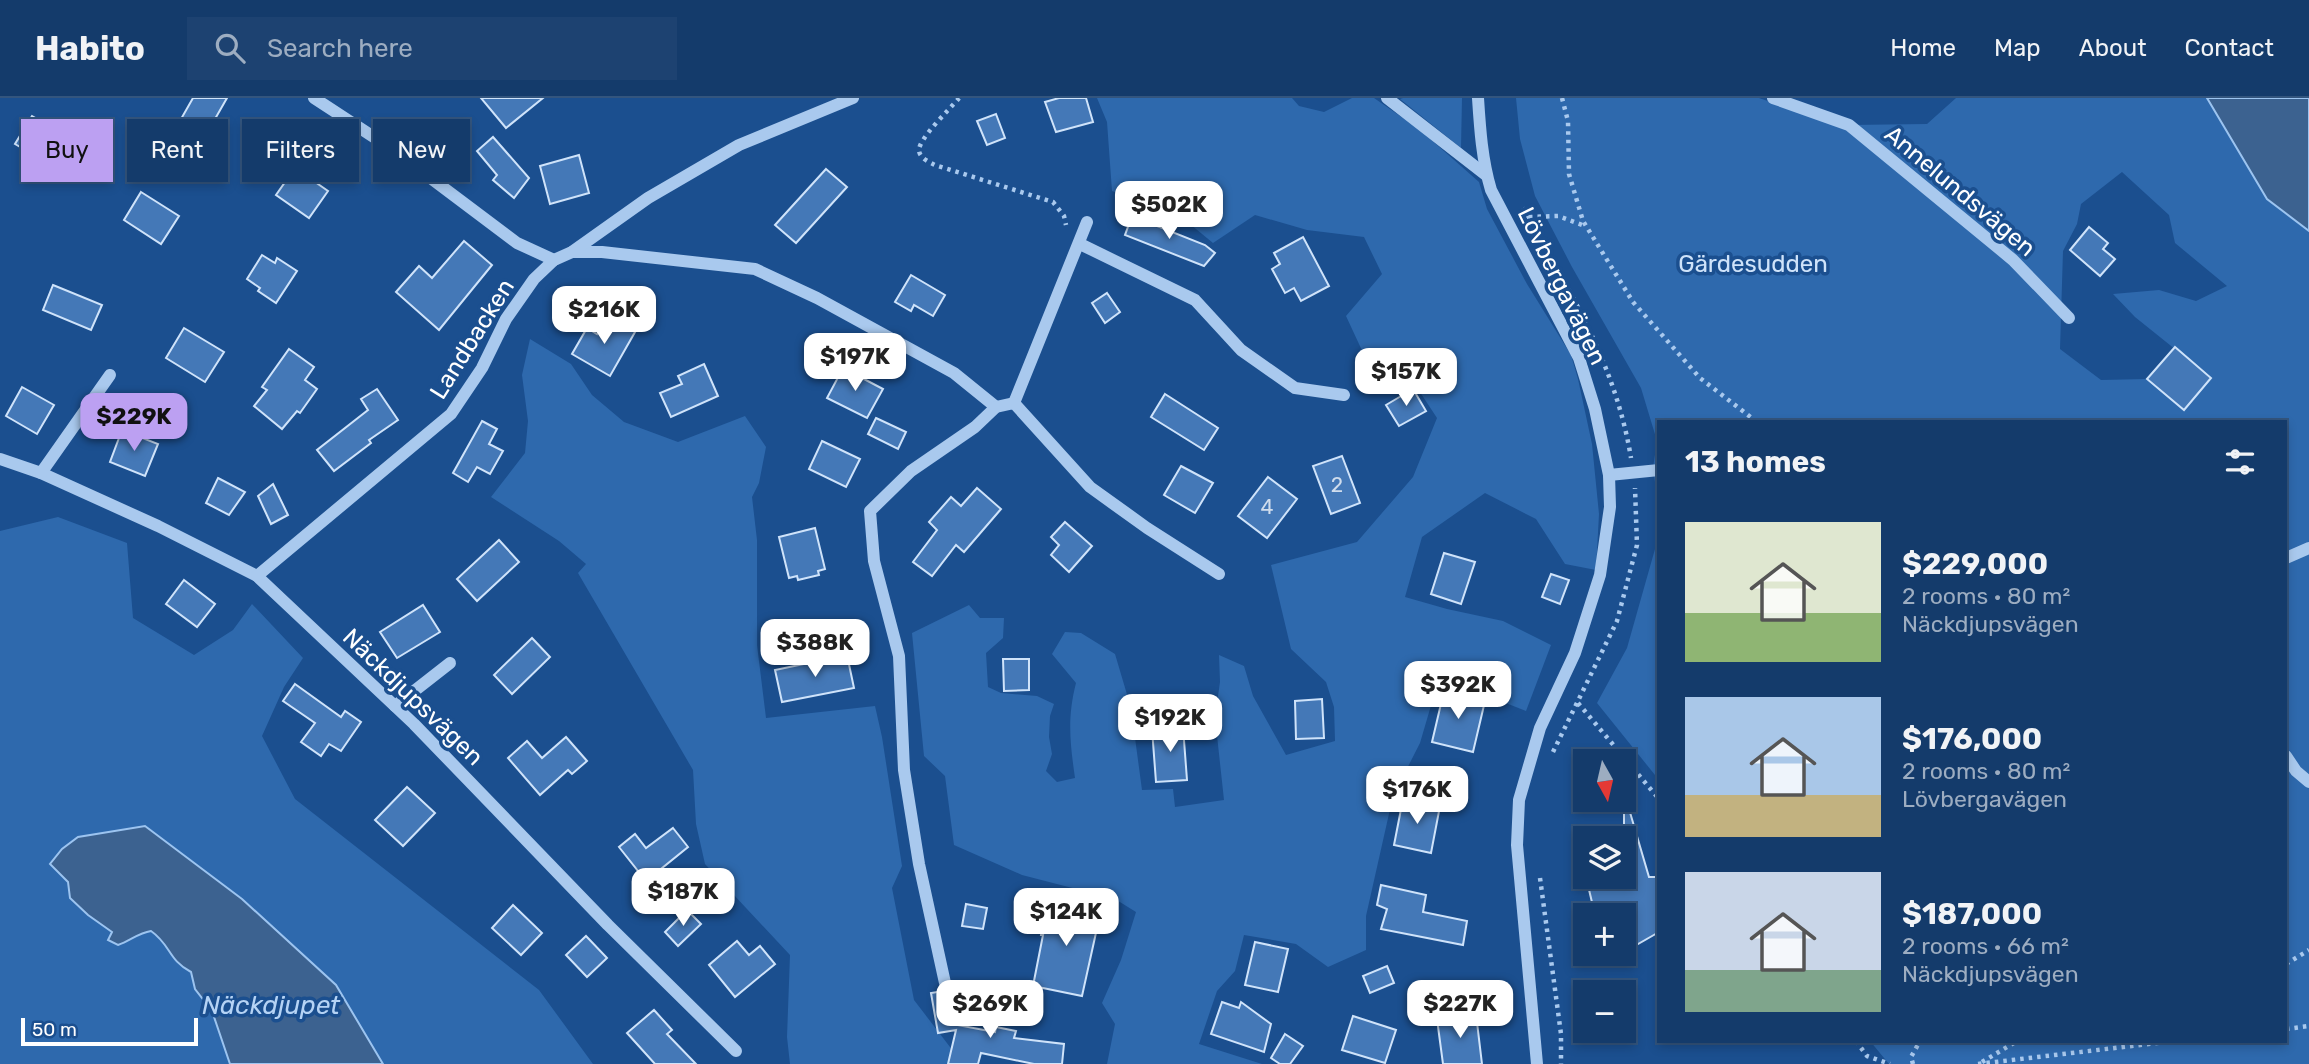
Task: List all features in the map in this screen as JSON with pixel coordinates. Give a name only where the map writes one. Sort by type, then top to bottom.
[{"type":"street","points":[[314,98],[392,149],[517,243],[554,260]]},
{"type":"street","name":"Landbacken","points":[[257,576],[451,415],[482,368],[506,319],[534,279],[554,260],[572,252],[648,198],[739,145],[853,98]]},
{"type":"street","points":[[1387,98],[1486,175]]},
{"type":"street","name":"Lövbergavägen","points":[[1478,98],[1486,175],[1510,229],[1578,358],[1595,409],[1609,475],[1610,507],[1600,575],[1575,653],[1540,728],[1519,800],[1517,845],[1536,1064]]},
{"type":"street","name":"Annelundsvägen","points":[[1773,98],[1849,125],[2013,260],[2069,318]]},
{"type":"street","points":[[1014,402],[1087,222]]},
{"type":"street","points":[[1080,244],[1195,300],[1241,350],[1295,388],[1344,395]]},
{"type":"street","points":[[572,252],[602,252],[755,269],[817,298],[954,373],[996,407]]},
{"type":"street","points":[[41,473],[110,376]]},
{"type":"street","points":[[945,983],[919,864],[904,770],[899,656],[874,561],[870,510],[911,471],[975,428],[996,407],[1014,402]]},
{"type":"street","points":[[1014,402],[1090,487],[1147,528],[1219,574]]},
{"type":"street","name":"Näckdjupsvägen","points":[[0,459],[41,473],[158,526],[257,576],[395,706],[608,925],[736,1051]]},
{"type":"street","points":[[1609,475],[1657,470]]},
{"type":"street","points":[[2287,558],[2309,548]]},
{"type":"street","points":[[395,706],[450,663]]},
{"type":"street","points":[[2287,758],[2296,771],[2309,782]]},
{"type":"path","points":[[959,98],[921,140],[919,151],[923,158],[935,165],[1054,202],[1064,216],[1069,239],[1080,244]]},
{"type":"path","points":[[1562,98],[1568,121],[1569,173],[1586,226],[1633,302],[1700,378],[1754,420]]},
{"type":"path","points":[[1516,198],[1592,331],[1613,382],[1624,419],[1638,525],[1632,569],[1617,621],[1553,753]]},
{"type":"path","points":[[1519,210],[1529,217],[1558,216],[1586,226]]},
{"type":"path","points":[[1578,703],[1657,797]]},
{"type":"path","points":[[1539,871],[1561,1034],[1561,1064]]},
{"type":"path","points":[[2287,963],[2309,950]]},
{"type":"path","points":[[2287,1028],[2309,1026]]},
{"type":"path","points":[[1857,1043],[1867,1056],[1889,1064]]},
{"type":"path","points":[[1913,1064],[1912,1057],[1919,1043]]},
{"type":"path","points":[[1979,1064],[2014,1043]]},
{"type":"path","points":[[1979,1064],[2157,1043]]},
{"type":"green space","points":[[1097,98],[1292,98],[1299,106],[1324,112],[1352,98],[1374,98],[1419,129],[1479,182],[1487,209],[1527,284],[1571,355],[1592,444],[1599,514],[1596,570],[1565,564],[1536,519],[1485,493],[1422,537],[1405,597],[1503,621],[1551,645],[1526,711],[1483,694],[1437,685],[1420,743],[1393,796],[1366,916],[1366,950],[1328,967],[1296,944],[1244,935],[1235,971],[1217,991],[1199,1044],[1262,1064],[1107,1064],[1115,1024],[1102,1003],[1121,960],[1136,912],[1115,899],[1022,875],[954,845],[945,776],[924,756],[912,633],[969,605],[980,618],[1004,618],[1003,638],[986,653],[988,687],[1001,693],[1037,696],[1054,704],[1050,716],[1049,737],[1052,754],[1046,771],[1057,782],[1075,778],[1070,730],[1076,683],[1052,654],[1065,632],[1081,633],[1115,654],[1131,708],[1142,790],[1173,789],[1175,807],[1224,800],[1215,717],[1220,682],[1219,655],[1244,666],[1253,696],[1286,755],[1335,741],[1334,707],[1326,682],[1291,649],[1271,565],[1357,542],[1413,477],[1437,418],[1410,377],[1378,385],[1346,316],[1382,274],[1364,237],[1307,230],[1255,215],[1213,243],[1179,215],[1112,191],[1107,122]]},
{"type":"green space","points":[[1462,98],[1461,148],[1400,99]]},
{"type":"green space","name":"Gärdesudden","points":[[1516,98],[1759,98],[1819,119],[1849,125],[1927,124],[1956,98],[2309,98],[2309,1064],[1889,1064],[1872,1043],[2287,1043],[2287,420],[1657,420],[1657,441],[1641,388],[1535,196],[1520,139]],"holes":[[[2122,172],[2169,215],[2175,243],[2227,286],[2196,301],[2159,290],[2113,294],[2135,317],[2211,378],[2185,410],[2147,379],[2101,380],[2060,349],[2063,251],[2077,224],[2081,204]]]},
{"type":"green space","points":[[530,339],[571,364],[592,395],[624,422],[678,442],[745,416],[766,447],[759,483],[752,497],[757,540],[757,645],[766,718],[875,706],[902,866],[892,888],[914,1000],[963,1064],[790,1064],[787,1037],[790,955],[705,864],[696,824],[693,770],[578,573],[586,564],[559,541],[491,497],[525,453],[528,421],[522,375]]},
{"type":"green space","points":[[1657,441],[1657,496],[1653,468]]},
{"type":"green space","points":[[1657,496],[1657,778],[1597,703],[1627,648],[1655,549]]},
{"type":"green space","points":[[58,517],[127,543],[133,618],[194,655],[233,630],[252,604],[303,658],[284,687],[262,736],[295,799],[539,990],[593,1064],[0,1064],[0,531]]},
{"type":"water","points":[[2207,98],[2309,98],[2309,231],[2267,199]]},
{"type":"water","name":"Näckdjupet","points":[[145,826],[242,899],[336,985],[383,1064],[230,1064],[212,1011],[195,989],[191,972],[178,962],[151,931],[118,945],[108,940],[112,932],[70,898],[68,882],[50,864],[62,849],[78,837]]},
{"type":"building","points":[[193,98],[227,98],[215,119],[181,119]]},
{"type":"building","points":[[481,98],[543,98],[506,128]]},
{"type":"building","points":[[1059,98],[1086,98],[1093,122],[1056,132],[1045,102]]},
{"type":"building","points":[[996,114],[1005,138],[987,145],[977,121]]},
{"type":"building","points":[[21,134],[21,148],[15,144]]},
{"type":"building","points":[[493,137],[529,178],[514,198],[493,180],[497,175],[477,151]]},
{"type":"building","points":[[579,155],[589,193],[550,204],[540,166]]},
{"type":"building","points":[[826,169],[847,187],[796,243],[775,225]]},
{"type":"building","points":[[285,182],[315,182],[328,191],[309,218],[276,195]]},
{"type":"building","points":[[141,192],[179,216],[161,244],[124,220]]},
{"type":"building","points":[[1132,216],[1205,245],[1215,253],[1204,266],[1125,235]]},
{"type":"building","points":[[2089,227],[2108,243],[2103,249],[2115,259],[2100,276],[2070,250]]},
{"type":"building","points":[[1303,237],[1329,286],[1301,301],[1294,288],[1285,293],[1272,269],[1280,264],[1274,253]]},
{"type":"building","points":[[464,241],[492,265],[439,330],[396,292],[419,266],[432,278]]},
{"type":"building","points":[[262,255],[275,263],[277,258],[297,271],[276,303],[258,291],[260,288],[247,279]]},
{"type":"building","points":[[911,275],[945,295],[933,316],[914,305],[911,311],[895,302]]},
{"type":"building","points":[[53,285],[102,305],[91,330],[43,310]]},
{"type":"building","points":[[1107,293],[1120,312],[1105,323],[1092,303]]},
{"type":"building","points":[[607,316],[635,332],[610,376],[572,354],[587,328],[597,334]]},
{"type":"building","points":[[184,328],[224,352],[205,382],[166,358]]},
{"type":"building","points":[[2175,347],[2211,378],[2184,410],[2147,379]]},
{"type":"building","points":[[289,349],[314,367],[305,380],[317,389],[300,413],[297,411],[282,429],[254,406],[267,390],[262,387]]},
{"type":"building","points":[[704,364],[718,396],[671,417],[660,393],[682,384],[678,376]]},
{"type":"building","points":[[843,368],[883,389],[867,418],[827,398]]},
{"type":"building","points":[[22,387],[54,405],[37,434],[6,416]]},
{"type":"building","points":[[377,389],[398,420],[369,440],[371,443],[334,471],[317,450],[368,410],[361,399]]},
{"type":"building","points":[[1413,389],[1426,411],[1399,426],[1386,405]]},
{"type":"building","points":[[1165,394],[1218,428],[1204,450],[1151,417]]},
{"type":"building","points":[[876,418],[906,432],[898,449],[868,434]]},
{"type":"building","points":[[482,421],[497,429],[489,444],[503,451],[490,474],[477,467],[468,482],[453,473]]},
{"type":"building","points":[[122,430],[158,444],[145,476],[110,462]]},
{"type":"building","points":[[822,441],[860,459],[846,487],[809,469]]},
{"type":"building","points":[[1342,456],[1360,503],[1331,514],[1313,466]]},
{"type":"building","points":[[1181,466],[1213,483],[1195,513],[1164,495]]},
{"type":"building","points":[[1268,477],[1297,499],[1267,538],[1238,516]]},
{"type":"building","points":[[218,478],[245,492],[229,515],[206,503]]},
{"type":"building","points":[[273,484],[288,515],[271,524],[258,496]]},
{"type":"building","points":[[977,488],[1001,509],[964,552],[956,545],[932,576],[913,562],[937,530],[929,522],[951,497],[961,506]]},
{"type":"building","points":[[1065,522],[1092,546],[1069,572],[1051,555],[1059,545],[1051,537]]},
{"type":"building","points":[[815,528],[825,569],[818,571],[819,575],[798,580],[797,576],[789,578],[779,537]]},
{"type":"building","points":[[499,540],[519,562],[477,601],[457,579]]},
{"type":"building","points":[[1444,553],[1475,562],[1461,604],[1431,594]]},
{"type":"building","points":[[1551,574],[1569,580],[1560,604],[1542,597]]},
{"type":"building","points":[[184,580],[215,604],[197,627],[166,604]]},
{"type":"building","points":[[423,605],[440,632],[397,658],[380,632]]},
{"type":"building","points":[[532,638],[550,657],[512,694],[494,675]]},
{"type":"building","points":[[847,655],[854,688],[782,702],[775,670]]},
{"type":"building","points":[[1003,659],[1029,659],[1029,690],[1004,691]]},
{"type":"building","points":[[295,684],[341,717],[345,711],[361,722],[341,751],[329,744],[321,756],[301,742],[315,723],[283,701]]},
{"type":"building","points":[[1444,691],[1485,701],[1473,752],[1432,742]]},
{"type":"building","points":[[1322,699],[1324,738],[1296,739],[1295,701]]},
{"type":"building","points":[[1183,727],[1187,780],[1156,782],[1152,729]]},
{"type":"building","points":[[566,737],[587,761],[572,774],[568,770],[540,795],[508,758],[527,741],[542,758]]},
{"type":"building","points":[[407,787],[435,813],[403,846],[375,820]]},
{"type":"building","points":[[1403,799],[1440,806],[1431,853],[1394,845]]},
{"type":"building","points":[[1624,812],[1630,812],[1634,826],[1624,826]]},
{"type":"building","points":[[673,828],[688,847],[646,881],[619,847],[635,834],[646,848]]},
{"type":"building","points":[[1636,833],[1649,877],[1657,877],[1657,933],[1636,945],[1636,903],[1592,903],[1589,889],[1636,889]]},
{"type":"building","points":[[1381,885],[1426,895],[1423,912],[1467,921],[1463,945],[1381,929],[1387,909],[1377,905]]},
{"type":"building","points":[[1046,902],[1101,910],[1082,996],[1033,986]]},
{"type":"building","points":[[966,904],[987,908],[983,929],[962,926]]},
{"type":"building","points":[[513,905],[542,933],[521,955],[492,928]]},
{"type":"building","points":[[687,910],[701,924],[678,946],[665,932]]},
{"type":"building","points":[[586,936],[607,958],[587,977],[566,955]]},
{"type":"building","points":[[737,941],[749,955],[760,946],[775,964],[735,997],[709,965]]},
{"type":"building","points":[[1255,942],[1288,949],[1278,992],[1245,985]]},
{"type":"building","points":[[1387,966],[1394,983],[1370,993],[1363,976]]},
{"type":"building","points":[[950,990],[957,1025],[995,1032],[996,1027],[1016,1031],[1014,1038],[1064,1044],[1062,1064],[1034,1064],[981,1053],[978,1064],[948,1064],[956,1030],[938,1033],[931,993]]},
{"type":"building","points":[[1222,1002],[1239,1008],[1241,1002],[1271,1024],[1264,1052],[1211,1034]]},
{"type":"building","points":[[654,1010],[672,1030],[667,1034],[696,1064],[655,1064],[627,1033]]},
{"type":"building","points":[[1476,1014],[1482,1064],[1443,1064],[1437,1019]]},
{"type":"building","points":[[1353,1016],[1396,1030],[1385,1063],[1342,1050]]},
{"type":"building","points":[[1285,1034],[1303,1046],[1290,1064],[1280,1064],[1271,1058]]}]
